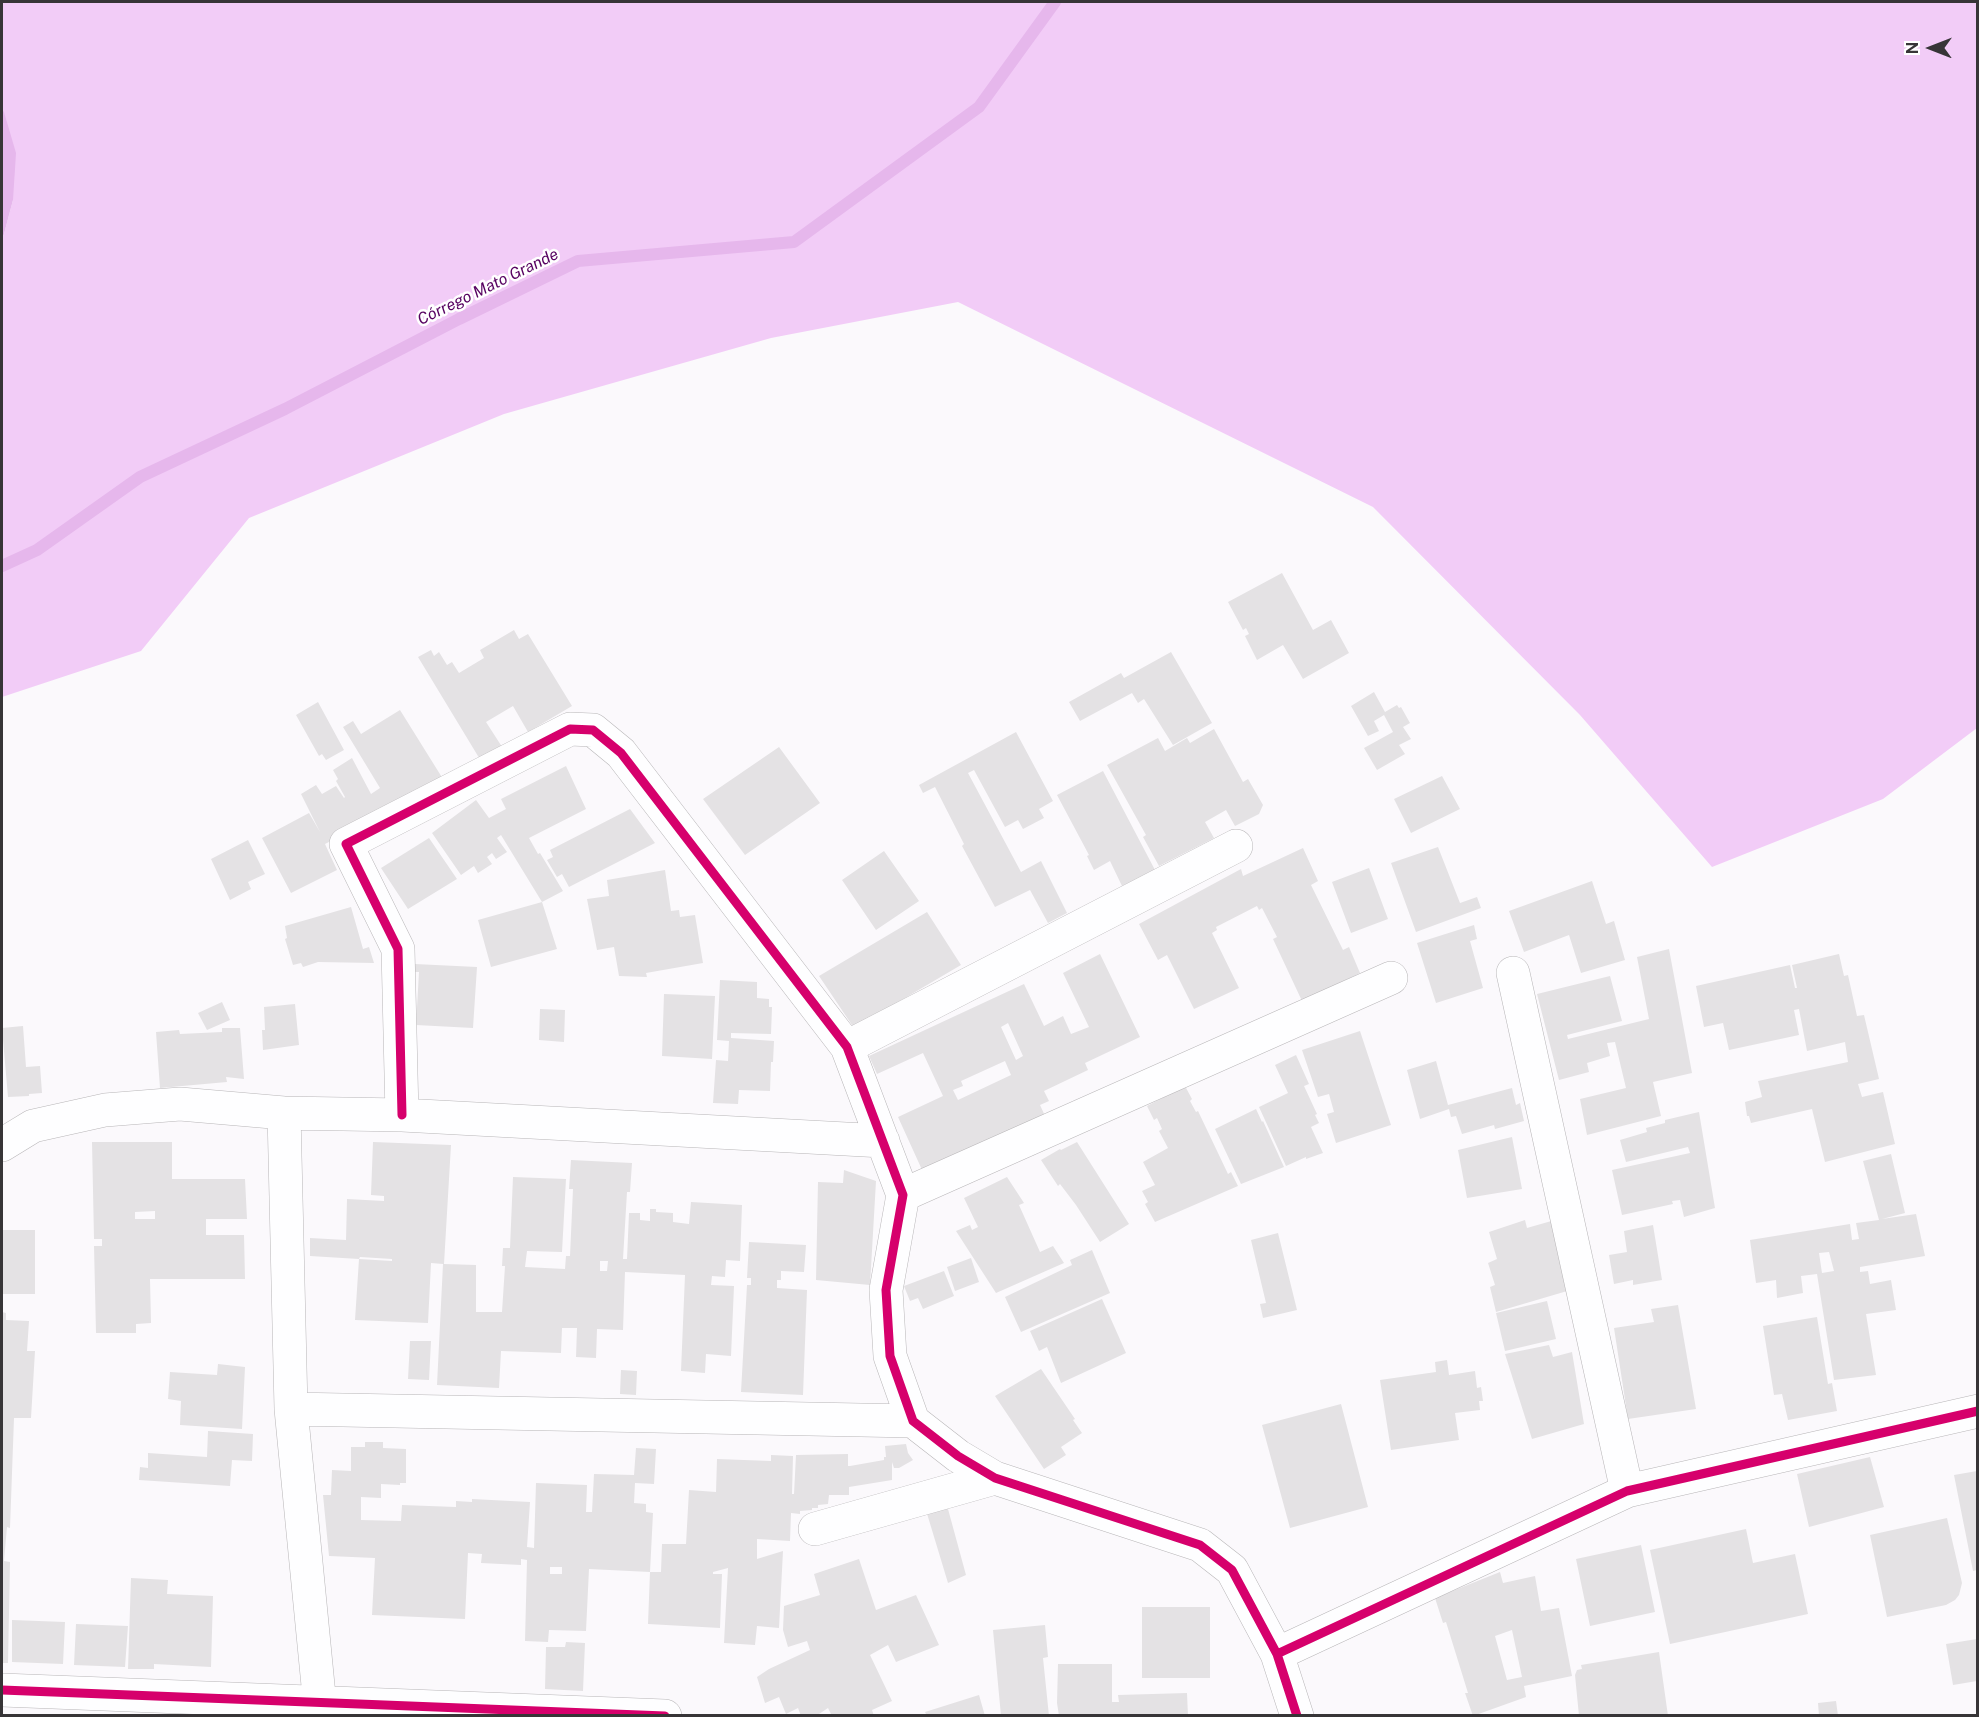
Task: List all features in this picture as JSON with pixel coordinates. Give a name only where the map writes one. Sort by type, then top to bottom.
[{"type":"street","points":[[402,1115],[398,949],[346,844],[570,729],[593,730],[621,753],[847,1047],[903,1195],[886,1290],[890,1356],[913,1421],[958,1456],[994,1478],[1200,1545],[1232,1570],[1277,1654],[1297,1716]]},
{"type":"street","points":[[847,1047],[1236,846]]},
{"type":"street","points":[[1513,973],[1627,1491]]},
{"type":"street","points":[[903,1195],[1390,978]]},
{"type":"street","points":[[2,1145],[33,1126],[105,1110],[180,1104],[284,1113],[402,1115],[883,1141]]},
{"type":"street","points":[[284,1113],[291,1409],[321,1709]]},
{"type":"street","points":[[291,1409],[913,1421]]},
{"type":"street","points":[[1277,1654],[1627,1491],[1977,1411]]},
{"type":"street","points":[[815,1529],[994,1478]]},
{"type":"street","points":[[2,1690],[321,1709],[666,1716]]},
{"type":"shaded area","points":[[2,2],[1977,2],[1977,728],[1883,799],[1712,867],[1580,715],[1373,507],[958,302],[771,338],[504,414],[249,518],[141,651],[2,697],[2,239],[13,200],[2,109]]},
{"type":"shaded area","points":[[2,109],[16,153],[13,200],[2,239]]},
{"type":"building","points":[[1282,573],[1313,630],[1331,620],[1349,653],[1303,679],[1283,645],[1257,660],[1245,636],[1249,634],[1246,628],[1243,630],[1228,602]]},
{"type":"building","points":[[514,630],[519,639],[528,634],[572,706],[528,732],[513,706],[486,722],[506,753],[484,766],[418,657],[431,650],[434,656],[439,652],[447,665],[452,662],[459,673],[484,658],[480,650]]},
{"type":"building","points":[[1171,652],[1212,723],[1173,745],[1144,699],[1138,703],[1132,693],[1080,721],[1069,702],[1121,673],[1124,678]]},
{"type":"building","points":[[1374,692],[1385,712],[1397,705],[1401,707],[1410,723],[1403,727],[1411,739],[1399,745],[1405,754],[1377,770],[1364,748],[1393,732],[1384,715],[1374,721],[1379,731],[1368,736],[1351,706]]},
{"type":"building","points":[[318,702],[344,750],[326,760],[322,754],[319,756],[296,715]]},
{"type":"building","points":[[400,710],[443,779],[325,844],[337,870],[291,893],[262,838],[309,813],[320,832],[301,794],[316,785],[322,794],[336,786],[344,798],[333,770],[352,758],[371,794],[380,788],[343,727],[353,721],[361,734]]},
{"type":"building","points":[[1214,729],[1243,782],[1248,779],[1263,805],[1259,814],[1235,826],[1226,810],[1205,822],[1214,838],[1159,866],[1143,837],[1146,835],[1107,765],[1158,738],[1165,751],[1187,738],[1190,743]]},
{"type":"building","points":[[1016,732],[1053,801],[1039,809],[1044,818],[1023,829],[1018,820],[1005,827],[974,770],[968,773],[1021,872],[1041,861],[1067,913],[1048,923],[1030,890],[995,907],[962,846],[964,844],[935,787],[923,793],[919,785]]},
{"type":"building","points":[[779,747],[820,803],[745,855],[703,799]]},
{"type":"building","points":[[566,766],[586,809],[529,838],[563,891],[542,902],[501,835],[497,838],[507,852],[496,859],[492,853],[487,857],[492,864],[478,873],[474,866],[461,875],[432,833],[476,800],[489,818],[506,809],[501,799]]},
{"type":"building","points":[[1103,771],[1155,870],[1122,886],[1110,861],[1094,870],[1087,856],[1089,855],[1057,795]]},
{"type":"building","points":[[1442,776],[1460,809],[1411,833],[1394,799]]},
{"type":"building","points":[[630,809],[655,843],[569,887],[562,874],[557,877],[547,860],[553,857],[550,850]]},
{"type":"building","points":[[429,838],[457,879],[408,909],[381,868]]},
{"type":"building","points":[[248,840],[265,874],[248,882],[251,889],[230,900],[211,859]]},
{"type":"building","points":[[1438,847],[1460,903],[1477,897],[1481,908],[1416,932],[1391,863]]},
{"type":"building","points":[[1303,848],[1318,881],[1311,885],[1343,950],[1349,947],[1360,973],[1302,1001],[1273,939],[1277,937],[1262,908],[1259,910],[1257,906],[1216,927],[1217,930],[1212,933],[1239,988],[1194,1009],[1167,955],[1158,960],[1139,924],[1241,869],[1243,876]]},
{"type":"building","points":[[884,851],[919,901],[876,930],[842,880]]},
{"type":"building","points":[[1369,868],[1388,919],[1351,933],[1332,882]]},
{"type":"building","points":[[665,870],[671,911],[679,910],[680,917],[695,915],[703,963],[646,973],[647,977],[619,976],[614,947],[597,950],[587,899],[609,896],[607,880]]},
{"type":"building","points":[[1592,881],[1606,924],[1614,921],[1625,960],[1581,973],[1569,935],[1524,952],[1509,911]]},
{"type":"building","points":[[542,902],[557,949],[491,967],[478,920]]},
{"type":"building","points":[[351,907],[363,949],[369,947],[374,963],[318,962],[303,967],[301,963],[293,965],[285,939],[287,938],[285,926]]},
{"type":"building","points":[[927,912],[961,965],[854,1028],[819,976]]},
{"type":"building","points":[[1474,925],[1477,939],[1470,941],[1483,988],[1436,1003],[1417,943]]},
{"type":"building","points":[[1669,949],[1692,1073],[1653,1082],[1661,1116],[1587,1135],[1580,1099],[1626,1088],[1615,1042],[1607,1043],[1610,1056],[1587,1063],[1589,1072],[1559,1080],[1537,994],[1610,976],[1622,1021],[1567,1035],[1568,1039],[1649,1019],[1637,957]]},
{"type":"building","points":[[1100,954],[1140,1037],[1085,1063],[1088,1070],[1044,1091],[1049,1101],[1040,1105],[1046,1118],[923,1172],[898,1117],[943,1096],[923,1053],[877,1074],[869,1056],[1024,984],[1044,1026],[1063,1016],[1071,1034],[1089,1027],[1063,973]],"holes":[[[1008,1023],[1023,1056],[1016,1060],[1001,1027]],[[1005,1061],[1011,1075],[958,1100],[953,1090],[963,1086],[961,1081]]]},
{"type":"building","points":[[1839,954],[1844,976],[1848,975],[1857,1016],[1864,1015],[1879,1079],[1858,1084],[1862,1097],[1883,1092],[1895,1144],[1825,1162],[1812,1109],[1751,1123],[1747,1116],[1745,1102],[1762,1097],[1758,1081],[1848,1062],[1845,1042],[1807,1051],[1799,1009],[1794,1010],[1799,1035],[1729,1050],[1723,1023],[1704,1027],[1696,986],[1790,965],[1795,988],[1797,988],[1792,965]]},
{"type":"building","points":[[415,964],[477,967],[473,1028],[416,1025],[419,972],[415,972]]},
{"type":"building","points":[[720,980],[757,982],[757,998],[769,999],[769,1007],[772,1007],[771,1034],[731,1033],[731,1038],[774,1041],[770,1091],[739,1090],[738,1104],[713,1103],[716,1060],[728,1061],[729,1041],[717,1040]]},
{"type":"building","points":[[664,994],[715,996],[712,1059],[662,1056]]},
{"type":"building","points":[[222,1002],[230,1020],[207,1030],[198,1013]]},
{"type":"building","points":[[295,1004],[299,1045],[263,1050],[264,1007]]},
{"type":"building","points":[[540,1009],[565,1010],[564,1042],[539,1040]]},
{"type":"building","points":[[23,1026],[26,1067],[40,1066],[42,1093],[8,1097],[2,1028]]},
{"type":"building","points":[[222,1028],[240,1028],[244,1079],[226,1077],[227,1082],[160,1088],[156,1032],[179,1030],[180,1034],[222,1032]]},
{"type":"building","points":[[1360,1031],[1391,1125],[1336,1143],[1327,1114],[1334,1112],[1329,1094],[1318,1097],[1302,1050]]},
{"type":"building","points":[[1296,1055],[1309,1084],[1304,1086],[1319,1123],[1311,1127],[1323,1153],[1306,1159],[1306,1157],[1286,1166],[1259,1107],[1288,1093],[1275,1065]]},
{"type":"building","points":[[1436,1061],[1448,1105],[1512,1088],[1516,1105],[1520,1103],[1524,1121],[1495,1129],[1494,1125],[1462,1134],[1456,1116],[1451,1117],[1449,1109],[1420,1119],[1407,1070]]},
{"type":"building","points":[[1185,1086],[1192,1099],[1190,1101],[1196,1112],[1198,1111],[1228,1174],[1231,1172],[1238,1186],[1155,1222],[1145,1204],[1148,1202],[1142,1191],[1155,1185],[1143,1162],[1168,1148],[1159,1131],[1162,1129],[1157,1118],[1154,1120],[1147,1106]]},
{"type":"building","points":[[1256,1109],[1284,1167],[1241,1184],[1215,1129]]},
{"type":"building","points":[[1699,1112],[1715,1208],[1684,1217],[1680,1200],[1672,1201],[1673,1204],[1622,1215],[1612,1170],[1690,1153],[1688,1147],[1626,1162],[1620,1140],[1647,1132],[1646,1128],[1665,1123],[1665,1120]]},
{"type":"building","points":[[1512,1137],[1522,1189],[1467,1198],[1458,1150]]},
{"type":"building","points":[[92,1142],[172,1142],[172,1179],[245,1179],[247,1219],[206,1219],[206,1235],[244,1235],[245,1279],[150,1279],[151,1323],[136,1324],[136,1333],[96,1333],[94,1246],[102,1246],[102,1239],[94,1239]],"holes":[[[155,1211],[155,1219],[135,1219],[135,1212]]]},
{"type":"building","points":[[373,1142],[451,1145],[444,1264],[476,1265],[476,1312],[502,1312],[505,1266],[502,1266],[503,1248],[510,1248],[513,1177],[566,1179],[562,1252],[527,1251],[525,1267],[565,1269],[566,1256],[570,1256],[573,1189],[569,1189],[571,1160],[632,1163],[630,1192],[627,1192],[623,1259],[627,1259],[629,1213],[640,1213],[640,1220],[650,1221],[650,1209],[656,1209],[656,1212],[673,1213],[673,1222],[689,1224],[691,1202],[742,1205],[740,1261],[726,1260],[725,1277],[712,1276],[711,1285],[734,1286],[731,1356],[706,1354],[705,1373],[681,1371],[685,1275],[625,1272],[623,1330],[597,1329],[596,1358],[576,1357],[577,1328],[562,1328],[561,1353],[501,1351],[499,1388],[437,1385],[443,1264],[431,1263],[428,1323],[355,1320],[359,1259],[310,1256],[310,1238],[346,1240],[347,1199],[384,1201],[384,1196],[371,1195]],"holes":[[[360,1257],[392,1259],[392,1261],[359,1259]],[[600,1261],[608,1261],[607,1271],[600,1271]]]},
{"type":"building","points":[[1077,1142],[1129,1224],[1100,1242],[1076,1205],[1060,1184],[1058,1186],[1041,1160]]},
{"type":"building","points":[[1891,1154],[1905,1213],[1882,1219],[1916,1214],[1925,1256],[1860,1267],[1860,1272],[1868,1271],[1870,1284],[1891,1280],[1896,1310],[1866,1314],[1876,1375],[1834,1380],[1817,1274],[1801,1276],[1803,1293],[1777,1298],[1776,1280],[1756,1283],[1750,1240],[1850,1224],[1852,1240],[1859,1239],[1856,1223],[1879,1220],[1863,1161]],"holes":[[[1829,1252],[1834,1271],[1822,1273],[1819,1253]]]},
{"type":"building","points":[[844,1170],[876,1181],[870,1285],[816,1280],[818,1182],[843,1183]]},
{"type":"building","points":[[1007,1177],[1024,1203],[1019,1205],[1040,1252],[1053,1246],[1064,1263],[996,1293],[956,1231],[970,1225],[972,1230],[978,1227],[964,1198]]},
{"type":"building","points":[[1525,1220],[1527,1228],[1555,1220],[1574,1289],[1496,1312],[1490,1287],[1495,1285],[1488,1263],[1497,1259],[1489,1232]]},
{"type":"building","points":[[1653,1225],[1662,1280],[1633,1285],[1633,1280],[1614,1284],[1609,1255],[1627,1252],[1624,1231]]},
{"type":"building","points":[[2,1230],[35,1230],[35,1294],[2,1294]]},
{"type":"building","points":[[1278,1233],[1297,1310],[1263,1318],[1260,1304],[1266,1303],[1251,1240]]},
{"type":"building","points":[[749,1242],[806,1245],[804,1272],[781,1271],[781,1280],[777,1280],[777,1288],[807,1290],[803,1395],[741,1392],[747,1285],[751,1285],[751,1278],[747,1278]]},
{"type":"building","points":[[1092,1250],[1110,1293],[1021,1332],[1005,1297],[1072,1265],[1070,1260]]},
{"type":"building","points":[[971,1258],[979,1282],[955,1291],[947,1267]]},
{"type":"building","points":[[944,1271],[954,1296],[923,1309],[918,1298],[910,1301],[904,1286]]},
{"type":"building","points":[[1102,1299],[1126,1353],[1061,1383],[1047,1347],[1039,1351],[1030,1331]]},
{"type":"building","points":[[1547,1301],[1556,1339],[1505,1351],[1496,1313]]},
{"type":"building","points":[[1678,1305],[1696,1409],[1628,1419],[1614,1328],[1654,1322],[1651,1309]]},
{"type":"building","points":[[2,1312],[6,1313],[6,1320],[29,1321],[27,1351],[35,1351],[31,1418],[14,1418],[10,1528],[7,1527],[4,1561],[10,1562],[8,1663],[2,1663]]},
{"type":"building","points":[[1817,1317],[1828,1384],[1832,1383],[1837,1411],[1788,1420],[1782,1394],[1774,1395],[1763,1326]]},
{"type":"building","points":[[410,1341],[431,1341],[429,1380],[408,1379]]},
{"type":"building","points":[[1549,1345],[1553,1357],[1572,1352],[1584,1424],[1532,1439],[1505,1354]]},
{"type":"building","points":[[1447,1360],[1449,1375],[1475,1371],[1477,1388],[1481,1387],[1483,1401],[1479,1401],[1480,1410],[1455,1413],[1459,1440],[1391,1450],[1380,1380],[1436,1372],[1435,1362]]},
{"type":"building","points":[[218,1364],[245,1367],[242,1429],[180,1425],[181,1401],[168,1399],[170,1372],[217,1375]]},
{"type":"building","points":[[1041,1369],[1082,1433],[1061,1447],[1066,1455],[1044,1469],[995,1396]]},
{"type":"building","points":[[621,1370],[637,1371],[636,1395],[620,1394]]},
{"type":"building","points":[[1341,1404],[1368,1507],[1290,1528],[1262,1425]]},
{"type":"building","points":[[208,1431],[253,1434],[252,1461],[232,1460],[230,1486],[139,1480],[140,1467],[148,1468],[148,1453],[207,1457]]},
{"type":"building","points":[[365,1442],[383,1442],[383,1448],[406,1449],[406,1483],[381,1484],[381,1498],[361,1497],[361,1520],[401,1521],[402,1505],[456,1507],[456,1501],[472,1502],[472,1499],[530,1502],[527,1547],[534,1548],[536,1483],[587,1485],[586,1512],[592,1512],[594,1474],[634,1475],[636,1448],[656,1449],[654,1484],[635,1483],[634,1503],[646,1504],[646,1512],[653,1513],[650,1572],[589,1569],[586,1631],[549,1630],[548,1642],[525,1641],[527,1560],[521,1559],[521,1565],[481,1563],[482,1554],[468,1553],[465,1619],[372,1615],[375,1558],[329,1556],[323,1495],[331,1495],[332,1470],[351,1471],[351,1447],[365,1447]],"holes":[[[550,1567],[562,1567],[562,1574],[550,1574]]]},
{"type":"building","points":[[906,1444],[913,1460],[899,1468],[894,1468],[892,1462],[892,1480],[849,1487],[849,1495],[829,1495],[828,1504],[818,1505],[818,1508],[812,1508],[812,1510],[800,1511],[800,1514],[791,1513],[790,1541],[757,1539],[757,1559],[783,1551],[779,1628],[757,1626],[755,1645],[724,1643],[728,1568],[713,1572],[713,1574],[722,1574],[720,1628],[648,1624],[650,1572],[661,1572],[662,1544],[686,1544],[689,1490],[716,1492],[717,1459],[771,1461],[771,1455],[793,1456],[792,1494],[794,1494],[796,1455],[848,1454],[848,1466],[850,1466],[884,1460],[885,1446]]},
{"type":"building","points":[[1870,1457],[1884,1507],[1809,1527],[1797,1474]]},
{"type":"building","points":[[1977,1471],[1977,1570],[1973,1571],[1954,1475]]},
{"type":"building","points":[[945,1498],[966,1575],[948,1583],[925,1507]]},
{"type":"building","points":[[1947,1518],[1962,1583],[1959,1595],[1946,1605],[1887,1617],[1870,1535]]},
{"type":"building","points":[[1746,1529],[1753,1563],[1795,1554],[1808,1614],[1670,1644],[1650,1550]]},
{"type":"building","points":[[1641,1545],[1655,1612],[1590,1626],[1576,1559]]},
{"type":"building","points":[[859,1559],[876,1610],[916,1595],[939,1645],[896,1662],[888,1645],[870,1655],[892,1701],[872,1710],[874,1716],[832,1716],[828,1708],[816,1716],[801,1716],[798,1708],[786,1714],[779,1697],[765,1703],[757,1677],[810,1650],[807,1641],[788,1647],[783,1630],[784,1606],[820,1595],[814,1574]]},
{"type":"building","points":[[1500,1572],[1503,1583],[1535,1576],[1541,1611],[1559,1608],[1572,1676],[1524,1686],[1526,1697],[1473,1716],[1446,1622],[1443,1623],[1435,1598]],"holes":[[[1512,1630],[1522,1677],[1507,1680],[1495,1636]]]},
{"type":"building","points":[[131,1578],[168,1580],[167,1594],[213,1596],[211,1667],[154,1664],[154,1669],[128,1669]]},
{"type":"building","points":[[1142,1607],[1210,1607],[1210,1678],[1142,1678]]},
{"type":"building","points":[[12,1620],[65,1622],[63,1664],[12,1662]]},
{"type":"building","points":[[76,1624],[128,1626],[125,1667],[74,1665]]},
{"type":"building","points":[[1045,1625],[1048,1657],[1043,1658],[1049,1716],[1001,1716],[993,1630]]},
{"type":"building","points":[[1977,1639],[1977,1681],[1953,1685],[1946,1644]]},
{"type":"building","points":[[566,1642],[585,1643],[583,1691],[545,1689],[546,1647],[565,1647]]},
{"type":"building","points":[[1659,1652],[1668,1716],[1579,1716],[1575,1675],[1577,1670],[1582,1669],[1581,1665]]},
{"type":"building","points":[[1058,1664],[1112,1664],[1112,1702],[1119,1702],[1118,1695],[1187,1693],[1188,1716],[1059,1716]]},
{"type":"building","points":[[979,1695],[985,1716],[927,1716],[925,1712]]},
{"type":"building","points":[[1836,1701],[1838,1716],[1819,1716],[1818,1703]]},
{"type":"waterway","name":"Córrego Mato Grande","points":[[2,566],[37,550],[140,477],[285,409],[459,319],[578,261],[794,242],[979,107],[1055,2]]},
{"type":"cycle path","points":[[402,1115],[398,949],[346,844],[570,729],[593,730],[621,753],[847,1047],[903,1195],[886,1290],[890,1356],[913,1421],[958,1456],[995,1478],[1200,1545],[1232,1570],[1277,1654]]},
{"type":"cycle path","points":[[1297,1716],[1277,1654],[1627,1491],[1978,1411]]},
{"type":"cycle path","points":[[2,1690],[665,1716]]}]
